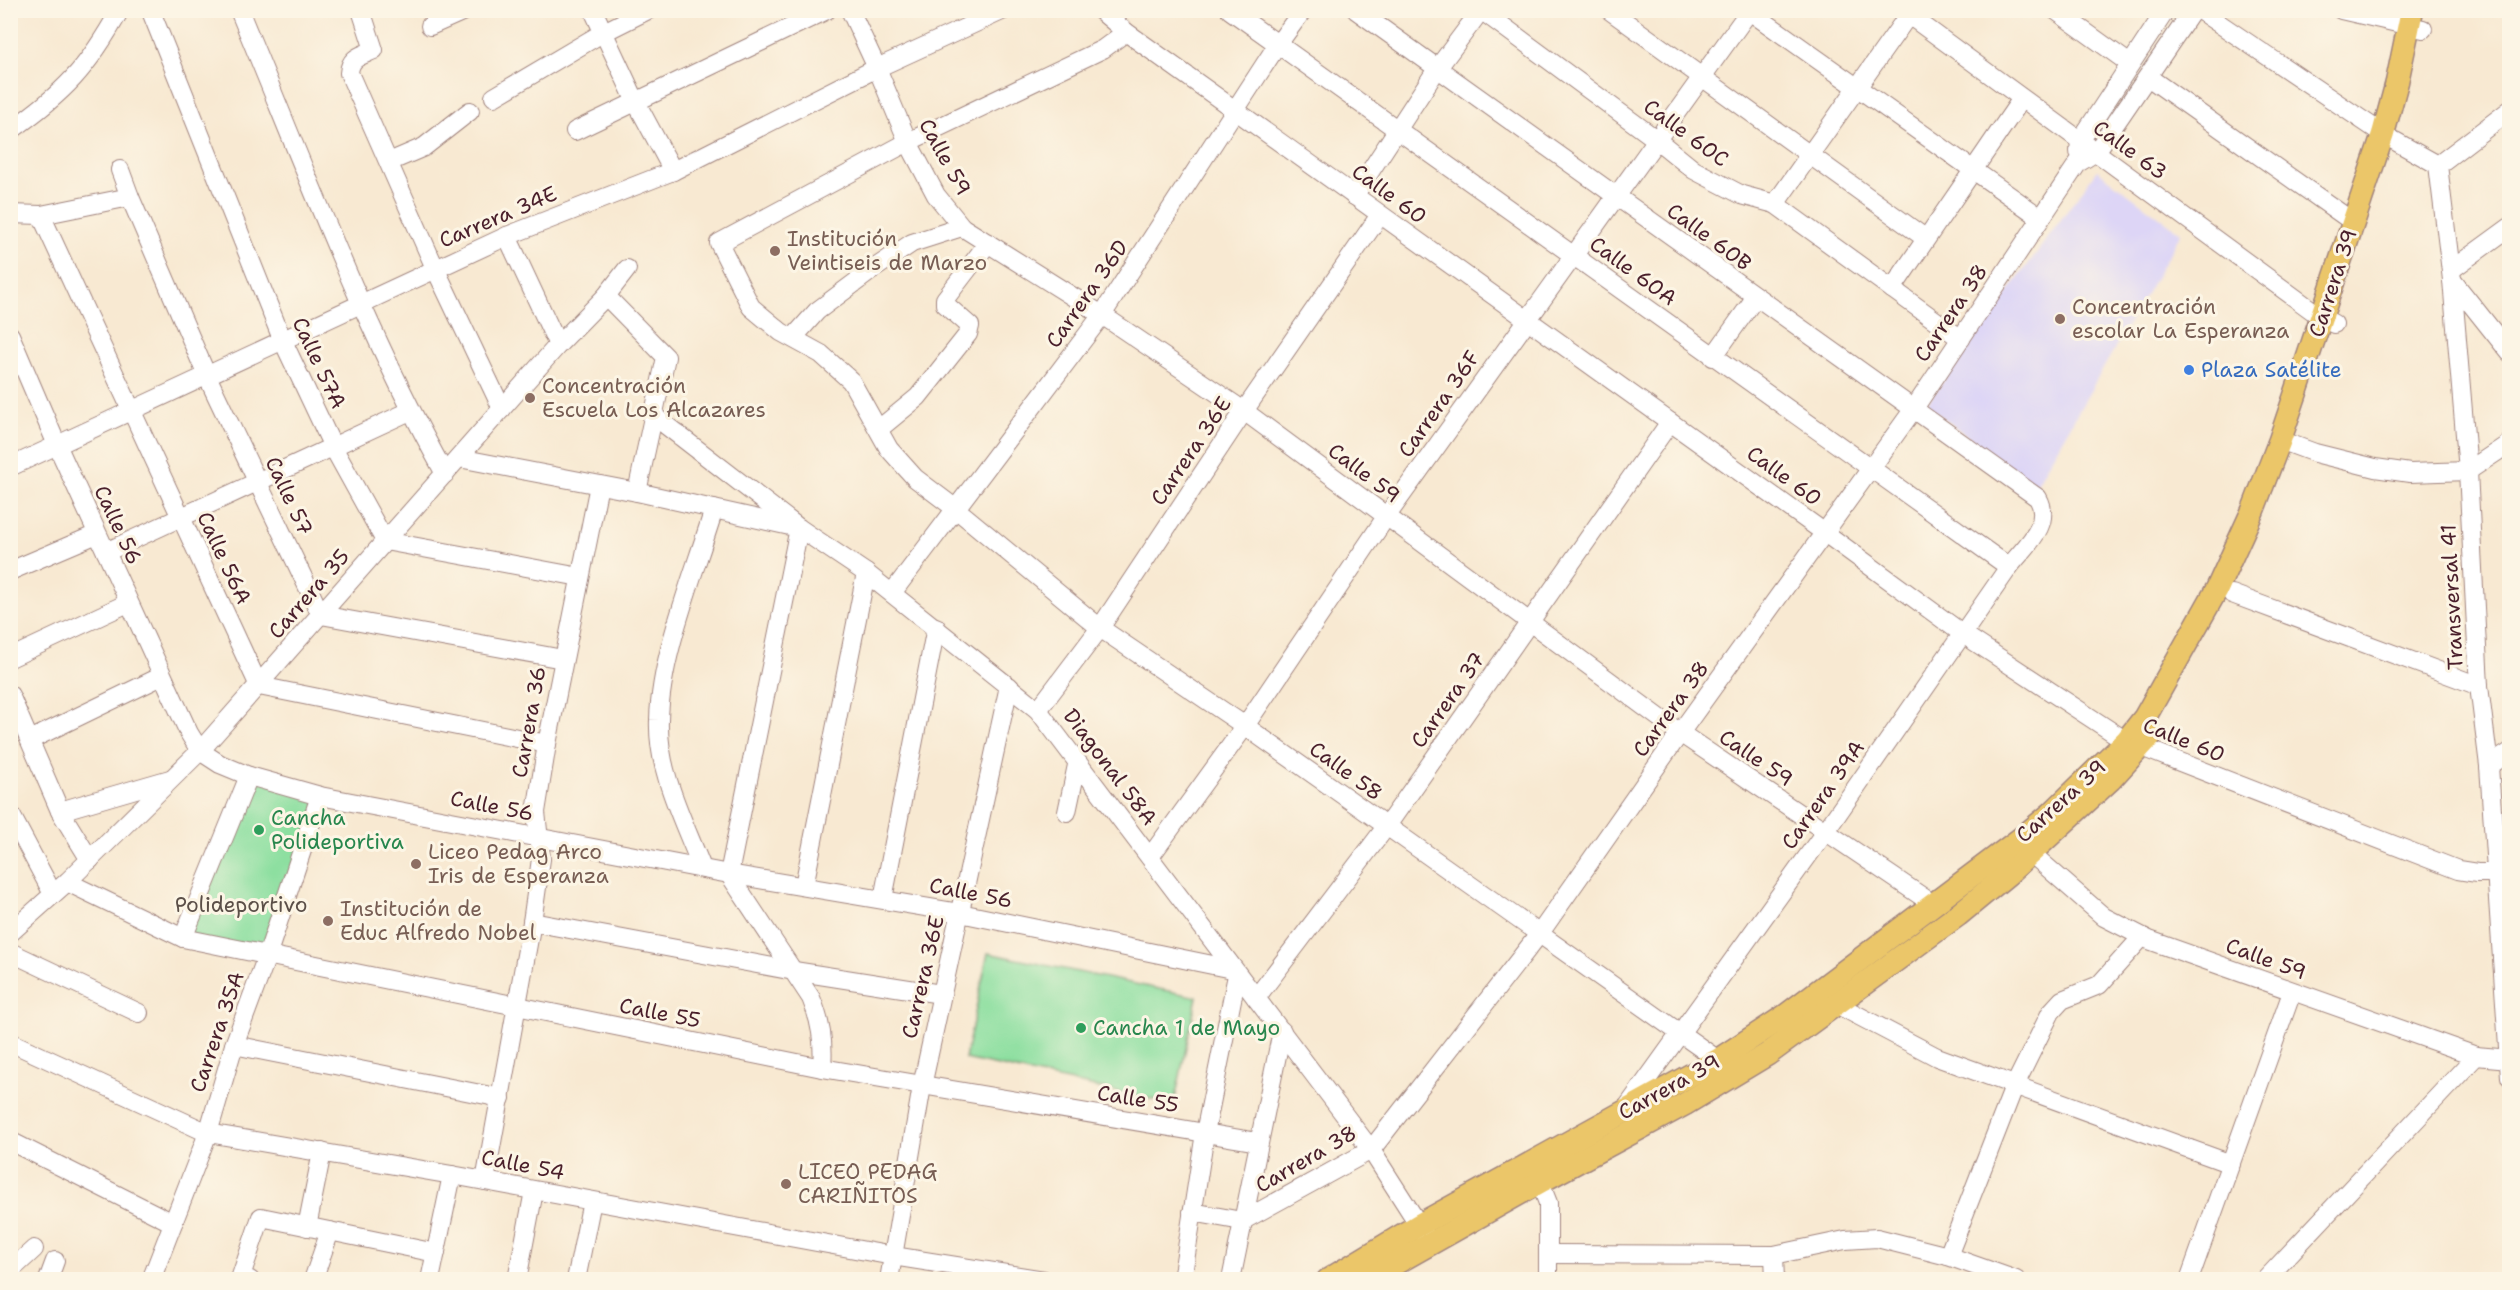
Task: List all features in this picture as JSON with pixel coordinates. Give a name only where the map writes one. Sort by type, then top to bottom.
[{"type":"main road","name":"Carrera 39","points":[[1536,1173],[1623,1112],[1718,1060],[1785,1016],[1992,862],[2133,745],[2173,702],[2232,594],[2287,443],[2389,138],[2397,82],[2418,19]]},
{"type":"main road","name":"Carrera 39","points":[[2328,320],[2353,222],[2389,138]]},
{"type":"main road","name":"Carrera 39","points":[[1328,1280],[1425,1234],[1536,1173],[1727,1080],[1838,1005],[1958,915],[2032,854],[2110,780],[2133,745],[2217,589],[2287,443]]},
{"type":"main road","name":"Carrera 39","points":[[1366,1280],[1425,1234]]},
{"type":"street","points":[[10,130],[64,90],[102,42],[120,10]]},
{"type":"street","points":[[239,10],[362,304],[410,411],[445,474]]},
{"type":"street","points":[[361,10],[374,50],[354,59],[349,65],[349,73],[435,268],[502,409]]},
{"type":"street","points":[[430,26],[466,10]]},
{"type":"street","points":[[593,10],[636,102],[673,171]]},
{"type":"street","points":[[494,97],[604,32],[648,10]]},
{"type":"street","points":[[575,131],[827,10]]},
{"type":"street","name":"Calle 59","points":[[850,10],[908,142],[936,195],[962,227],[1102,315],[1244,411],[1680,733],[1934,904]]},
{"type":"street","name":"Carrera 34E","points":[[10,467],[435,268],[507,236],[673,171],[877,68],[1004,10]]},
{"type":"street","name":"Calle 60","points":[[1100,10],[1126,32],[1963,634],[2133,745],[2458,870],[2496,873]]},
{"type":"street","name":"Calle 60A","points":[[1230,10],[2009,567]]},
{"type":"street","name":"Carrera 36D","points":[[892,593],[1102,315],[1278,44],[1303,10]]},
{"type":"street","name":"Calle 60B","points":[[1356,10],[1755,298],[2038,498]]},
{"type":"street","points":[[1354,196],[1437,69],[1481,10]]},
{"type":"street","name":"Calle 60C","points":[[1481,10],[1694,170],[1742,195],[1775,204],[1961,339]]},
{"type":"street","points":[[1609,10],[1925,238]]},
{"type":"street","points":[[2055,10],[2130,64]]},
{"type":"street","name":"Carrera 38","points":[[2078,163],[2080,141],[2166,10]]},
{"type":"street","name":"Carrera 38","points":[[1242,1221],[1371,1150],[1540,933],[1680,733],[1913,410],[2078,163],[2096,152],[2193,10]]},
{"type":"street","points":[[2199,10],[2389,138],[2438,165],[2510,110]]},
{"type":"street","points":[[2341,10],[2418,19]]},
{"type":"street","points":[[1749,11],[2041,218]]},
{"type":"street","name":"Carrera 36F","points":[[1150,857],[1245,726],[1386,517],[1749,11]]},
{"type":"street","points":[[1775,204],[1859,87],[1908,12]]},
{"type":"street","name":"Calle 63","points":[[1908,12],[2021,100],[2328,320]]},
{"type":"street","name":"Calle 57A","points":[[152,14],[282,339],[333,447],[384,542]]},
{"type":"street","points":[[908,142],[1103,49],[1126,32]]},
{"type":"street","points":[[2148,77],[2353,222]]},
{"type":"street","points":[[1892,289],[2021,100]]},
{"type":"street","points":[[389,162],[424,147],[470,111]]},
{"type":"street","name":"Calle 58","points":[[908,142],[719,243],[751,307],[781,332],[821,354],[851,381],[889,448],[915,478],[1100,628],[1245,726],[1718,1060]]},
{"type":"street","name":"Transversal 41","points":[[2438,165],[2452,275],[2468,471],[2479,686],[2489,766],[2509,1065]]},
{"type":"street","name":"Calle 57","points":[[120,170],[207,376],[321,615]]},
{"type":"street","points":[[10,214],[41,215],[130,196]]},
{"type":"street","name":"Calle 56A","points":[[41,215],[259,686]]},
{"type":"street","name":"Carrera 36E","points":[[1038,710],[1100,628],[1244,411],[1380,215]]},
{"type":"street","points":[[793,338],[817,311],[912,243],[962,227]]},
{"type":"street","points":[[2510,227],[2452,275],[2510,353]]},
{"type":"street","points":[[507,236],[558,345]]},
{"type":"street","points":[[879,429],[918,397],[968,334],[970,326],[945,304],[945,299],[988,243]]},
{"type":"street","name":"Carrera 35","points":[[10,933],[90,860],[200,751],[558,345],[606,296],[627,269]]},
{"type":"street","points":[[606,296],[666,357],[637,492]]},
{"type":"street","points":[[1713,357],[1755,298]]},
{"type":"street","name":"Calle 56","points":[[10,335],[97,534],[189,733],[200,751],[220,764],[249,776],[320,796],[729,874],[960,913],[1235,972]]},
{"type":"street","points":[[106,552],[410,411]]},
{"type":"street","name":"Diagonal 58A","points":[[654,416],[799,528],[866,573],[1038,710],[1077,765],[1150,857],[1371,1150],[1425,1234]]},
{"type":"street","name":"Carrera 37","points":[[1256,998],[1386,827],[1670,422]]},
{"type":"street","points":[[2287,443],[2375,468],[2410,473],[2468,471],[2510,443]]},
{"type":"street","points":[[459,458],[637,492],[799,528],[729,874],[811,998],[820,1020],[824,1044],[822,1068]]},
{"type":"street","name":"Carrera 36","points":[[485,1181],[532,922],[541,859],[536,812],[547,744],[599,485]]},
{"type":"street","name":"Carrera 39A","points":[[1623,1112],[1825,832],[2009,567],[2040,528],[2044,508],[2038,498]]},
{"type":"street","points":[[702,868],[675,800],[663,758],[658,722],[663,680],[714,509]]},
{"type":"street","points":[[10,571],[97,534]]},
{"type":"street","points":[[384,542],[580,577]]},
{"type":"street","points":[[804,886],[866,573]]},
{"type":"street","points":[[2232,594],[2479,686]]},
{"type":"street","points":[[10,658],[129,603]]},
{"type":"street","points":[[321,615],[563,659]]},
{"type":"street","points":[[883,899],[936,627]]},
{"type":"street","points":[[30,740],[162,676]]},
{"type":"street","points":[[259,686],[547,744]]},
{"type":"street","name":"Carrera 36E","points":[[889,1280],[922,1086],[1009,686]]},
{"type":"street","points":[[10,695],[60,811],[90,860]]},
{"type":"street","points":[[2489,766],[2510,752]]},
{"type":"street","points":[[1066,812],[1077,765]]},
{"type":"street","points":[[183,938],[249,776]]},
{"type":"street","points":[[60,811],[172,778]]},
{"type":"street","name":"Carrera 35A","points":[[151,1280],[208,1133],[234,1045],[267,956],[320,796]]},
{"type":"street","points":[[10,813],[53,894]]},
{"type":"street","name":"Calle 59","points":[[2032,854],[2104,917],[2142,937],[2292,992],[2476,1056],[2509,1065]]},
{"type":"street","name":"Calle 55","points":[[67,882],[183,938],[517,1008],[822,1068],[1258,1142]]},
{"type":"street","points":[[532,922],[794,971],[941,994]]},
{"type":"street","points":[[1948,1256],[2014,1087],[2050,1012],[2062,1000],[2099,985],[2142,937]]},
{"type":"street","points":[[10,952],[139,1013]]},
{"type":"street","points":[[1182,1280],[1205,1133],[1235,972]]},
{"type":"street","points":[[2189,1280],[2292,992]]},
{"type":"street","points":[[1838,1005],[1937,1058],[2231,1164]]},
{"type":"street","points":[[1231,1280],[1282,1031]]},
{"type":"street","name":"Calle 54","points":[[10,1042],[208,1133],[893,1256],[1044,1280]]},
{"type":"street","points":[[234,1045],[501,1098]]},
{"type":"street","points":[[2265,1280],[2476,1056]]},
{"type":"street","points":[[10,1141],[173,1223]]},
{"type":"street","points":[[307,1227],[322,1152]]},
{"type":"street","points":[[1536,1173],[1548,1203],[1548,1280]]},
{"type":"street","points":[[430,1280],[452,1175]]},
{"type":"street","points":[[517,1280],[534,1191]]},
{"type":"street","points":[[576,1280],[592,1201]]},
{"type":"street","points":[[1192,1212],[1242,1221]]},
{"type":"street","points":[[246,1278],[261,1217],[436,1253]]},
{"type":"street","points":[[313,1280],[330,1232]]},
{"type":"street","points":[[1548,1254],[1774,1255],[1845,1240],[1877,1238],[1948,1256],[2016,1280]]},
{"type":"street","points":[[10,1271],[34,1249]]},
{"type":"street","points":[[1774,1255],[1775,1280]]},
{"type":"street","points":[[48,1280],[55,1261]]},
{"type":"shaded area","name":"Concentración escolar La Esperanza","points":[[2097,170],[2181,233],[2035,487],[1926,405]]},
{"type":"green space","name":"Polideportivo","points":[[249,776],[320,796],[267,956],[183,938]]},
{"type":"green space","name":"Cancha 1 de Mayo","points":[[988,953],[1197,997],[1174,1104],[965,1059]]},
{"type":"place","name":"Institución Veintiseis de Marzo","points":[[775,251]]},
{"type":"place","name":"Concentración escolar La Esperanza","points":[[2060,319]]},
{"type":"place","name":"Plaza Satélite","points":[[2189,370]]},
{"type":"place","name":"Concentración Escuela Los Alcazares","points":[[530,398]]},
{"type":"place","name":"Cancha Polideportiva","points":[[259,830]]},
{"type":"place","name":"Liceo Pedag Arco Iris de Esperanza","points":[[416,864]]},
{"type":"place","name":"Institución de Educ Alfredo Nobel","points":[[328,921]]},
{"type":"place","name":"Cancha 1 de Mayo","points":[[1081,1028]]},
{"type":"place","name":"LICEO PEDAG CARIÑITOS","points":[[786,1184]]}]
